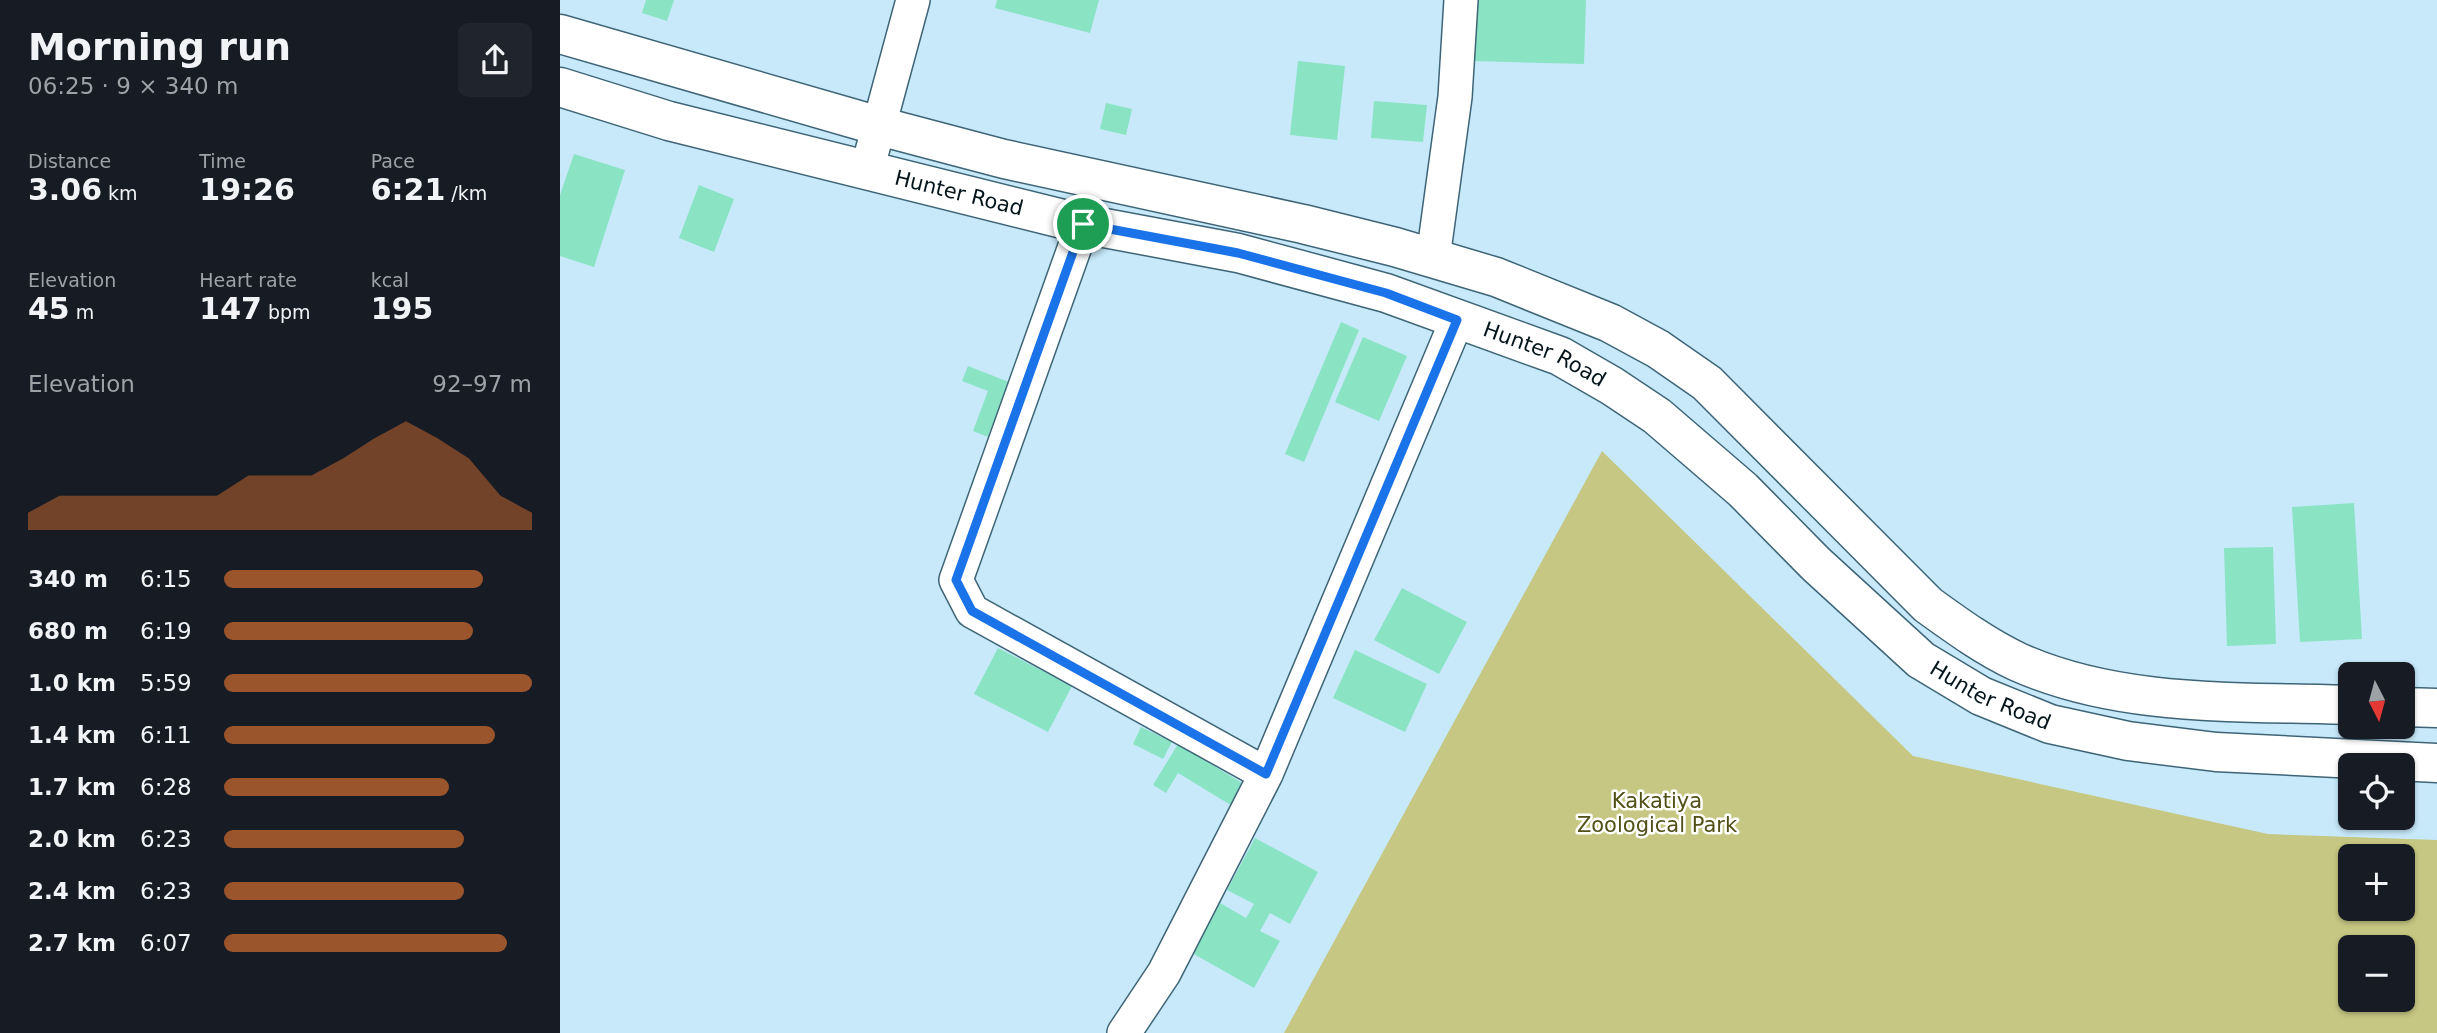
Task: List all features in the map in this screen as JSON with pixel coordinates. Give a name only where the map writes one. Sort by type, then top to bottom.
[{"type":"main road","name":"Hunter Road","points":[[560,34],[879,126],[1004,159],[1303,224],[1496,277],[1610,323],[1707,383],[1928,605],[1969,635],[2019,662],[2073,680],[2132,695],[2338,704]]},
{"type":"main road","name":"Hunter Road","points":[[560,86],[669,121],[1083,224],[1238,253],[1386,293],[1560,356],[1657,416],[1742,490],[1816,564],[1921,660],[1981,696],[2050,724],[2128,741],[2216,752],[2437,763]]},
{"type":"main road","points":[[2415,707],[2437,708]]},
{"type":"street","points":[[867,170],[913,0]]},
{"type":"street","points":[[1433,258],[1455,97],[1461,0]]},
{"type":"street","points":[[1083,224],[956,580],[972,611],[1266,774]]},
{"type":"street","points":[[1124,1033],[1164,973],[1266,774],[1457,320]]},
{"type":"green space","name":"Kakatiya Zoological Park","points":[[1602,451],[1913,756],[2268,834],[2437,840],[2437,1033],[1284,1033]]},
{"type":"building","points":[[646,0],[674,0],[667,21],[642,13]]},
{"type":"building","points":[[997,0],[1099,0],[1090,33],[995,8]]},
{"type":"building","points":[[1476,0],[1586,0],[1584,64],[1473,61]]},
{"type":"building","points":[[1298,61],[1345,66],[1337,140],[1290,135]]},
{"type":"building","points":[[1374,101],[1427,105],[1423,142],[1371,138]]},
{"type":"building","points":[[1106,103],[1132,109],[1126,135],[1100,129]]},
{"type":"building","points":[[574,154],[625,170],[594,267],[560,256],[560,195]]},
{"type":"building","points":[[699,185],[734,199],[714,252],[679,238]]},
{"type":"building","points":[[1341,322],[1359,330],[1304,462],[1285,454]]},
{"type":"building","points":[[1363,337],[1407,356],[1379,421],[1335,402]]},
{"type":"building","points":[[968,366],[1009,382],[988,437],[973,431],[988,391],[962,381]]},
{"type":"building","points":[[2354,503],[2362,639],[2300,642],[2292,507]]},
{"type":"building","points":[[2273,547],[2276,644],[2227,646],[2224,548]]},
{"type":"building","points":[[1402,588],[1467,622],[1439,674],[1374,640]]},
{"type":"building","points":[[998,648],[1072,686],[1048,732],[974,694]]},
{"type":"building","points":[[1355,650],[1427,684],[1405,732],[1333,698]]},
{"type":"building","points":[[1141,727],[1172,742],[1163,759],[1133,744]]},
{"type":"building","points":[[1178,744],[1247,786],[1234,807],[1178,773],[1166,793],[1153,785]]},
{"type":"building","points":[[1255,838],[1318,872],[1290,924],[1270,913],[1260,931],[1280,941],[1254,988],[1192,953],[1220,903],[1246,918],[1254,904],[1227,890]]},
{"type":"route","points":[[1083,224],[1238,253],[1386,293],[1457,320],[1266,774],[972,611],[956,580],[1083,224]]}]
